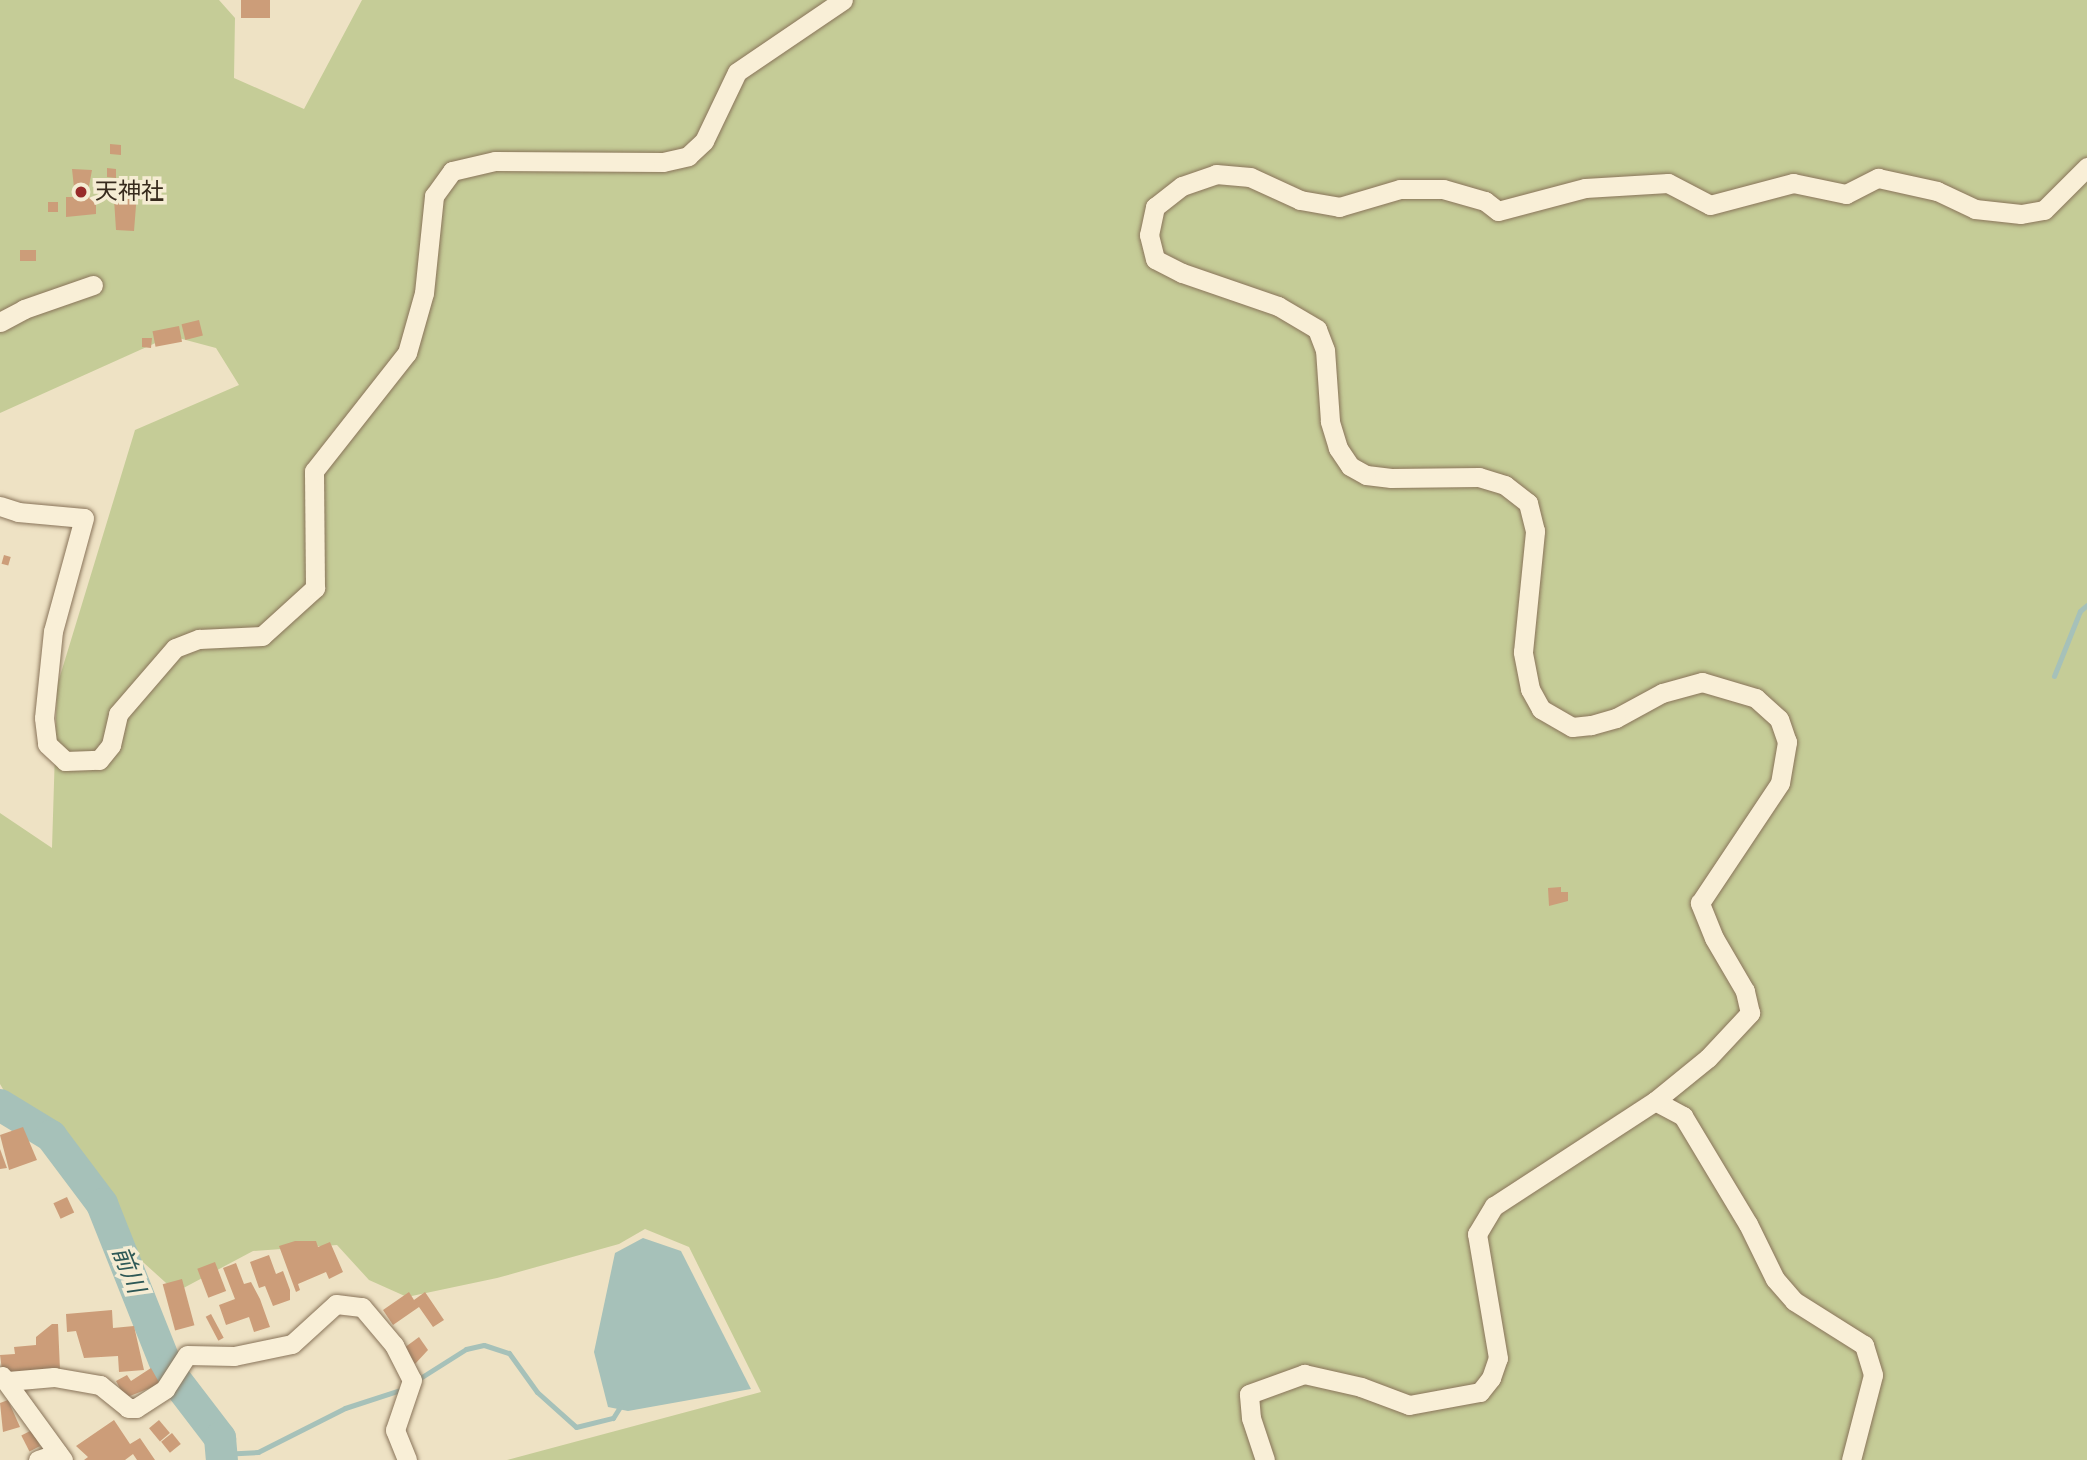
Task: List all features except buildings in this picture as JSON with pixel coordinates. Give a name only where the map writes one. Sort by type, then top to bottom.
[{"type":"street","points":[[0,506],[18,512],[84,518],[53,631],[44,718],[47,744],[65,761],[99,760],[111,745],[118,714],[175,648],[199,639],[262,636],[315,588],[314,471],[407,353],[425,293],[433,196],[452,172],[505,160],[663,162],[688,156],[704,141],[737,72],[843,0]]},
{"type":"street","points":[[1265,1460],[1251,1418],[1250,1394],[1304,1374],[1361,1387],[1409,1405],[1480,1392],[1498,1358],[1478,1234],[1494,1206],[1655,1101],[1708,1058],[1750,1013],[1745,991],[1714,938],[1700,903],[1780,783],[1787,742],[1779,719],[1745,692],[1702,682],[1662,693],[1616,718],[1591,725],[1573,727],[1541,709],[1530,689],[1523,653],[1535,531],[1528,503],[1505,485],[1479,477],[1391,478],[1366,475],[1350,466],[1338,448],[1330,421],[1325,350],[1317,329],[1279,306],[1182,273],[1155,259],[1149,235],[1155,207],[1182,186],[1216,174],[1250,177],[1300,200],[1339,207],[1400,190],[1443,190],[1485,201],[1498,211],[1585,188],[1668,183],[1710,205],[1793,183],[1846,194],[1878,178],[1937,191],[1975,209],[2021,215],[2044,210],[2087,167]]},
{"type":"street","points":[[0,323],[24,309],[93,285]]},
{"type":"street","points":[[1655,1101],[1683,1116],[1748,1224],[1775,1279],[1794,1301],[1864,1345],[1873,1375],[1851,1460]]},
{"type":"street","points":[[4,1378],[54,1377],[100,1385],[128,1408],[136,1408],[173,1377],[187,1355],[234,1356],[292,1344],[336,1304],[362,1307],[394,1345],[412,1383],[395,1430],[407,1460]]},
{"type":"street","points":[[4,1378],[60,1457],[38,1460]]},
{"type":"green space","points":[[0,0],[219,0],[235,18],[234,78],[304,109],[362,0],[2087,0],[2087,1460],[507,1460],[761,1392],[689,1247],[645,1229],[619,1244],[497,1278],[407,1297],[369,1280],[337,1245],[253,1251],[176,1292],[133,1253],[64,1167],[29,1133],[0,1084],[0,813],[52,848],[57,686],[135,430],[239,385],[216,348],[171,336],[0,413]]},
{"type":"water","points":[[643,1238],[681,1251],[751,1389],[628,1411],[608,1407],[594,1352],[615,1253]]},
{"type":"waterway","points":[[2054,676],[2080,611],[2087,605]]},
{"type":"waterway","name":"前川","points":[[0,1105],[51,1136],[102,1204],[168,1370],[220,1438],[222,1460]]},
{"type":"waterway","points":[[417,1380],[466,1349],[484,1345],[509,1353],[537,1392],[576,1427],[613,1418],[621,1405]]},
{"type":"waterway","points":[[221,1454],[258,1452],[345,1408],[403,1389]]},
{"type":"place","name":"天神社","points":[[81,192]]}]
